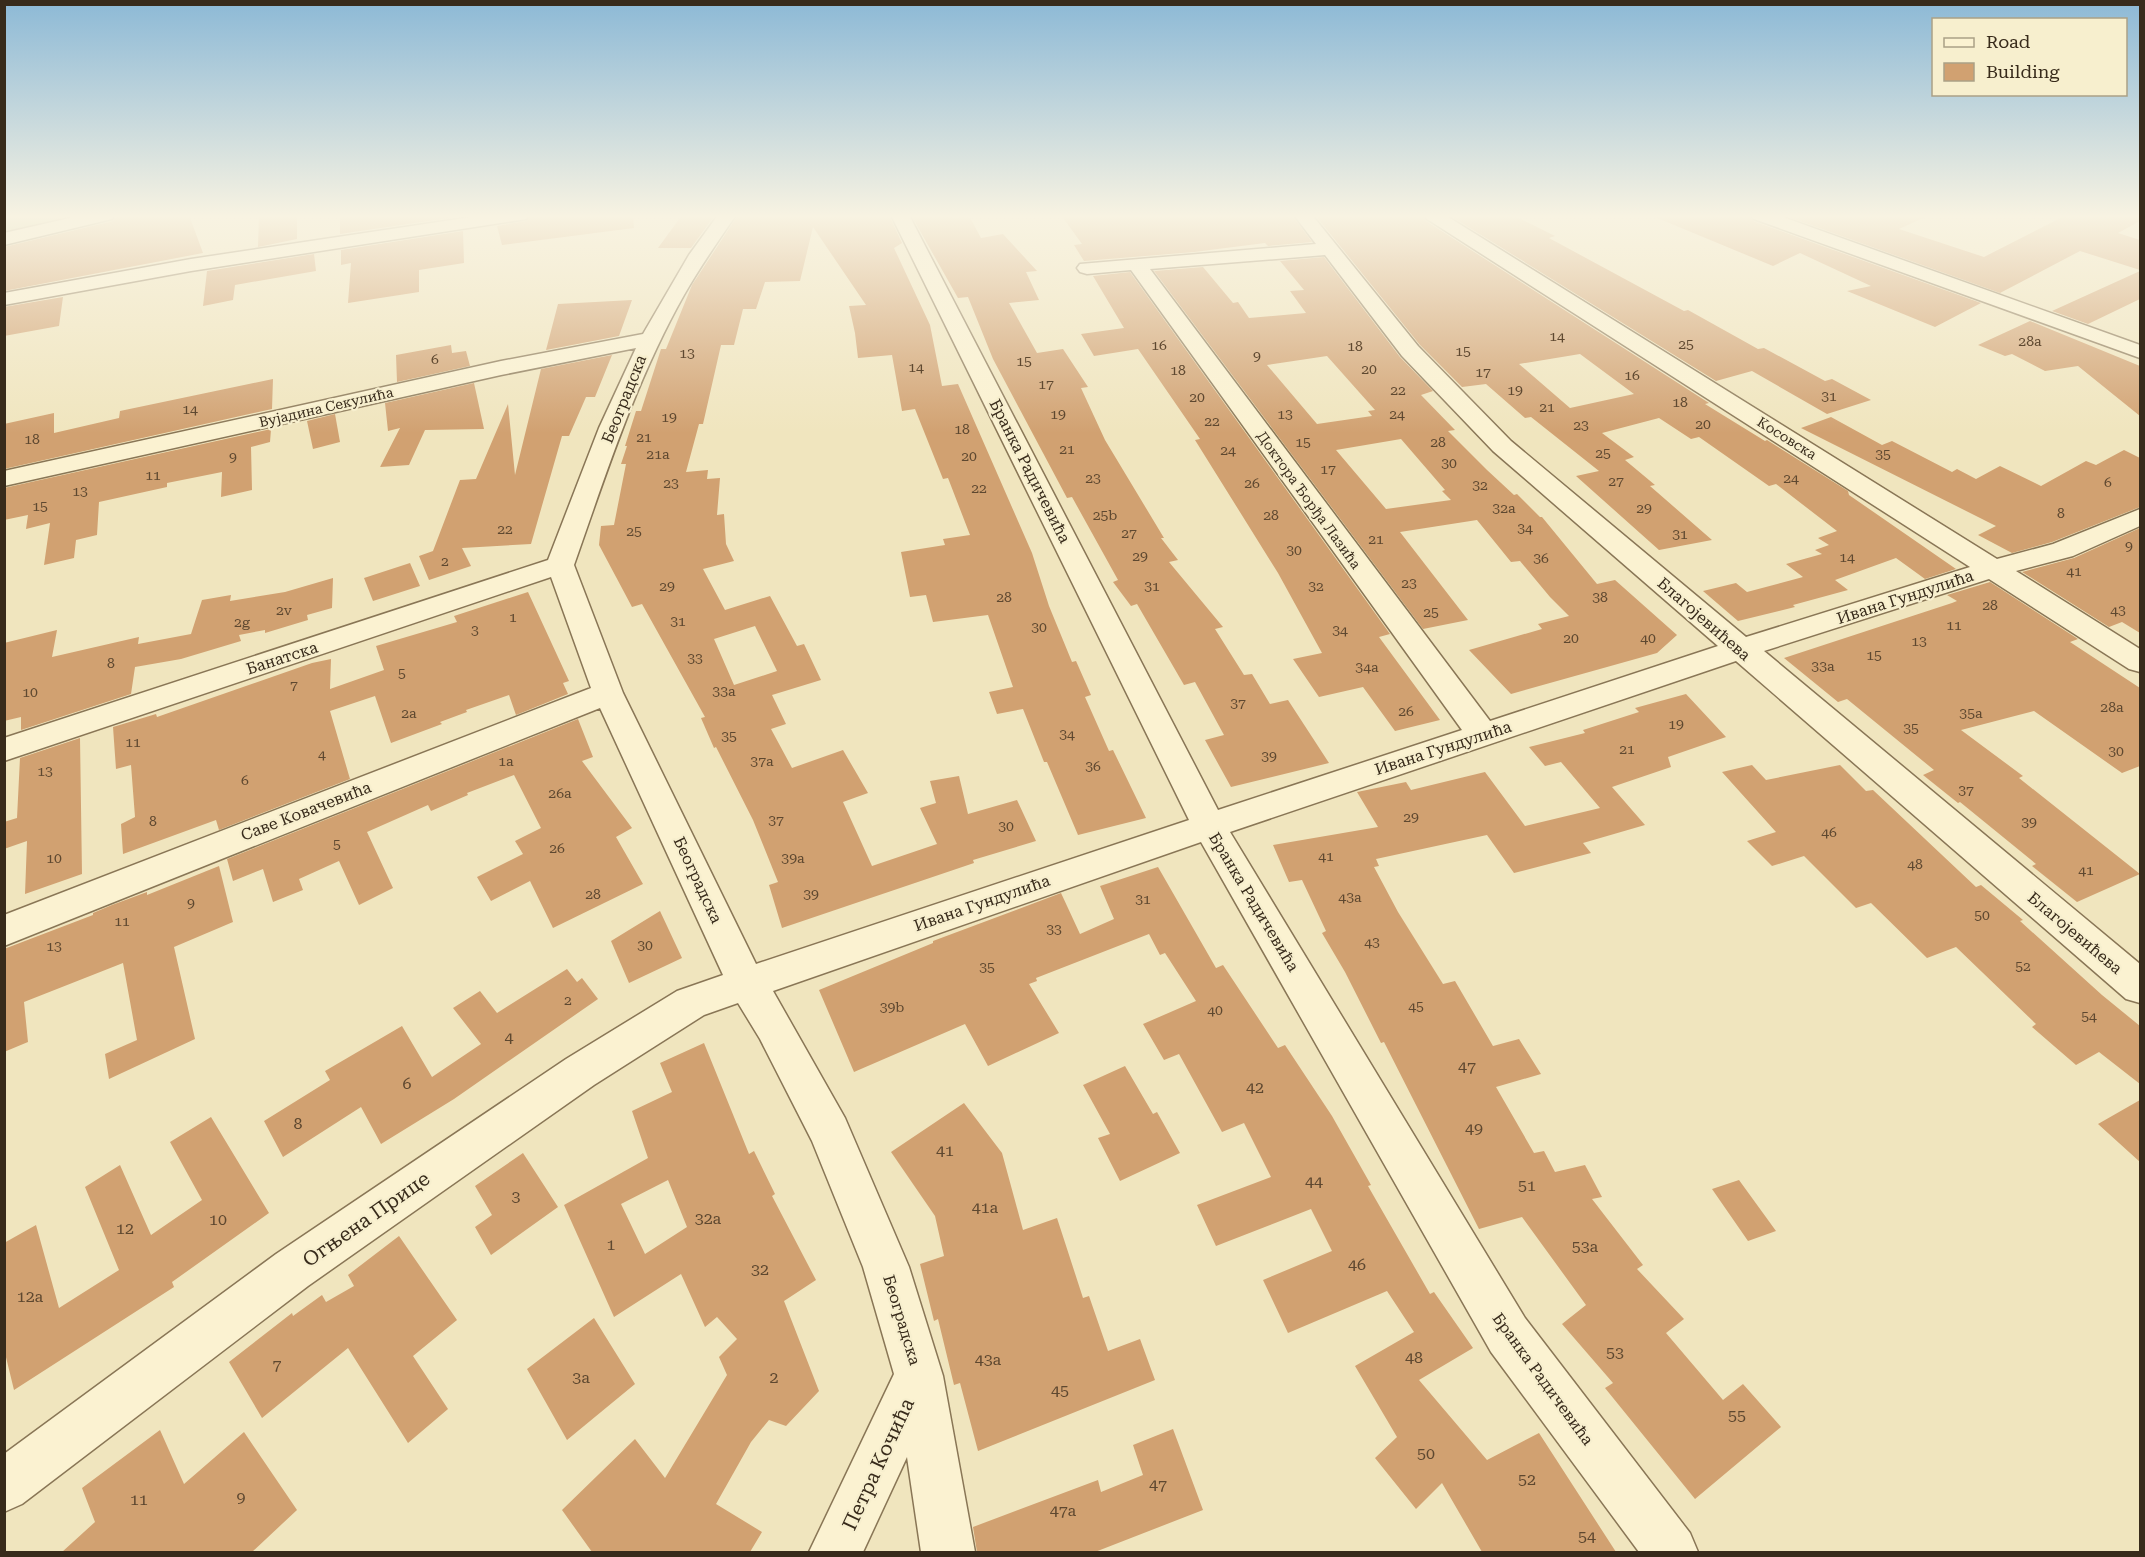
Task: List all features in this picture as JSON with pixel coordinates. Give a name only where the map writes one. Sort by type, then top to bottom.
[{"type":"street","points":[[4,299],[66,288]]},
{"type":"street","name":"Београдска","points":[[678,288],[648,339],[589,485],[560,566],[609,693],[746,983],[774,1027],[830,1132],[886,1267],[919,1376],[948,1552]]},
{"type":"street","name":"Бранка Радичевића","points":[[937,288],[1209,826],[1509,1335],[1671,1552]]},
{"type":"street","name":"Доктора Ђорђа Лазића","points":[[1153,288],[1483,735]]},
{"type":"street","name":"Благојевићева","points":[[1359,288],[1410,351],[1502,446],[2140,987]]},
{"type":"street","name":"Косовска","points":[[1548,288],[2140,662]]},
{"type":"street","points":[[1964,288],[2140,352]]},
{"type":"street","points":[[2111,340],[2140,330]]},
{"type":"street","name":"Вујадина Секулића","points":[[4,479],[501,368],[648,339]]},
{"type":"street","name":"Ивана Гундулића","points":[[746,983],[1740,649],[1994,568],[2063,550],[2140,517]]},
{"type":"street","name":"Банатска","points":[[4,750],[560,566]]},
{"type":"street","name":"Саве Ковачевића","points":[[4,931],[609,693]]},
{"type":"street","name":"Огњена Прице","points":[[4,1486],[292,1270],[580,1072],[691,1003],[746,983]]},
{"type":"street","name":"Петра Кочића","points":[[836,1552],[919,1376]]},
{"type":"building","points":[[4,288],[21,288],[4,291]]},
{"type":"building","points":[[205,288],[235,288],[233,300],[203,306]]},
{"type":"building","points":[[349,288],[419,288],[419,292],[348,303]]},
{"type":"building","points":[[691,288],[763,288],[756,309],[743,309],[734,345],[721,345],[703,424],[699,424],[686,472],[708,470],[707,479],[720,478],[717,515],[724,514],[726,544],[734,561],[703,569],[725,610],[770,596],[797,646],[804,644],[821,680],[772,695],[786,724],[771,729],[792,768],[843,750],[868,793],[843,802],[872,866],[937,844],[920,808],[936,803],[930,781],[959,776],[968,814],[1017,800],[1036,841],[973,860],[974,863],[782,928],[769,885],[778,882],[753,820],[716,747],[714,748],[701,718],[705,717],[642,604],[632,607],[599,545],[601,526],[614,525],[626,464],[621,464],[636,411],[641,411],[661,349],[666,349]],"holes":[[[755,626],[777,671],[734,685],[714,639]]]},
{"type":"building","points":[[854,288],[913,288],[930,325],[942,386],[958,384],[1032,553],[1049,606],[1072,662],[1076,661],[1091,695],[1085,697],[1109,751],[1113,750],[1146,818],[1078,835],[1047,762],[1044,762],[1023,709],[997,714],[989,692],[1013,687],[988,615],[933,622],[926,595],[910,597],[901,552],[945,545],[943,539],[970,535],[948,478],[943,479],[915,409],[902,411],[892,355],[858,358],[849,306],[866,305]]},
{"type":"building","points":[[952,288],[1033,288],[1039,300],[1009,303],[1037,353],[1063,349],[1088,387],[1081,388],[1105,440],[1164,538],[1161,538],[1178,560],[1169,562],[1223,627],[1215,629],[1244,675],[1252,674],[1270,704],[1288,700],[1329,763],[1231,787],[1205,740],[1224,735],[1195,682],[1184,685],[1137,604],[1131,606],[1113,582],[1118,580],[1072,497],[1067,498],[993,359],[968,297],[958,298]]},
{"type":"building","points":[[1100,288],[1141,288],[1390,634],[1379,637],[1440,720],[1395,731],[1363,687],[1319,697],[1293,659],[1322,653],[1278,573],[1195,440],[1200,439],[1138,349],[1094,356],[1081,334],[1124,328]]},
{"type":"building","points":[[1167,288],[1220,288],[1233,303],[1238,302],[1249,318],[1306,313],[1290,291],[1304,290],[1302,288],[1347,288],[1400,357],[1433,391],[1421,395],[1455,430],[1448,431],[1514,495],[1517,494],[1542,517],[1597,584],[1615,580],[1677,635],[1657,653],[1511,694],[1469,650],[1542,629],[1538,624],[1569,616],[1520,561],[1511,562],[1477,520],[1400,532],[1468,620],[1423,629]],"holes":[[[1327,356],[1375,410],[1368,411],[1372,416],[1317,424],[1267,365]],[[1401,439],[1445,490],[1442,491],[1451,500],[1386,509],[1336,450]]]},
{"type":"building","points":[[1374,288],[1530,288],[1709,403],[1705,404],[1848,491],[1849,495],[1956,569],[1925,579],[1896,558],[1835,580],[1848,590],[1793,605],[1795,607],[1738,621],[1703,591],[1736,583],[1747,592],[1803,577],[1786,564],[1822,554],[1815,550],[1829,545],[1818,538],[1837,531],[1776,484],[1769,486],[1699,437],[1691,439],[1659,418],[1602,433],[1634,457],[1625,460],[1655,485],[1650,486],[1712,540],[1659,550],[1576,476],[1599,471],[1531,417],[1525,418],[1486,384],[1462,387],[1420,345]],"holes":[[[1580,354],[1634,394],[1570,408],[1519,364]]]},
{"type":"building","points":[[1566,288],[1641,288],[1684,311],[1688,310],[1758,349],[1764,348],[1825,381],[1832,379],[1871,400],[1827,414],[1752,371],[1716,381]]},
{"type":"building","points":[[1863,288],[1938,288],[1981,303],[1935,327],[1847,291]]},
{"type":"building","points":[[1985,288],[2010,288],[2000,293]]},
{"type":"building","points":[[2103,288],[2140,288],[2140,299],[2088,324],[2052,311]]},
{"type":"building","points":[[63,297],[59,326],[4,336],[4,307]]},
{"type":"building","points":[[632,300],[619,336],[546,350],[558,304]]},
{"type":"building","points":[[2030,321],[2140,366],[2140,416],[2078,366],[2045,371],[2012,354],[2005,356],[1978,345]]},
{"type":"building","points":[[451,345],[452,353],[466,351],[470,366],[397,382],[396,355]]},
{"type":"building","points":[[612,355],[595,397],[586,397],[569,436],[562,436],[531,544],[462,548],[471,566],[429,580],[419,556],[433,551],[460,480],[476,479],[508,404],[515,475],[541,369]]},
{"type":"building","points":[[273,379],[272,409],[4,469],[4,424],[54,413],[54,433],[119,418],[120,411]]},
{"type":"building","points":[[474,383],[484,429],[425,430],[409,465],[380,467],[400,428],[388,431],[385,403]]},
{"type":"building","points":[[335,414],[340,442],[313,449],[307,421]]},
{"type":"building","points":[[1831,417],[1882,445],[1892,441],[1952,472],[1957,469],[1976,479],[2000,466],[2041,486],[2086,461],[2096,465],[2124,450],[2140,458],[2140,507],[2052,542],[2012,553],[1978,535],[1996,526],[1801,428]]},
{"type":"building","points":[[271,429],[270,442],[251,447],[252,490],[221,497],[222,472],[167,483],[167,487],[99,502],[97,535],[76,540],[74,558],[44,565],[50,523],[26,529],[28,515],[4,520],[4,488]]},
{"type":"building","points":[[2140,528],[2140,633],[2122,622],[2109,627],[2022,572],[2074,558]]},
{"type":"building","points":[[410,563],[420,586],[373,601],[364,578]]},
{"type":"building","points":[[333,578],[332,608],[307,615],[308,620],[265,633],[265,630],[239,635],[241,641],[181,659],[135,667],[131,694],[21,730],[21,717],[4,721],[4,643],[57,630],[52,657],[139,637],[138,644],[191,634],[202,600],[231,595],[230,601],[285,592]]},
{"type":"building","points":[[1990,582],[2078,639],[2070,642],[2140,688],[2140,766],[2122,773],[2034,711],[1961,730],[2023,776],[2019,778],[2140,874],[2077,902],[2032,866],[2036,864],[1923,775],[1934,770],[1847,699],[1838,702],[1784,658],[1952,603],[1957,601],[1947,595]]},
{"type":"building","points":[[528,592],[569,681],[563,683],[568,694],[516,715],[509,695],[466,710],[467,712],[440,722],[442,724],[391,743],[375,696],[330,711],[350,779],[219,830],[216,820],[123,854],[121,824],[135,817],[131,765],[116,769],[113,727],[156,714],[157,717],[312,663],[331,659],[330,689],[384,670],[376,646],[457,622],[454,616]]},
{"type":"building","points":[[1686,694],[1726,737],[1668,757],[1671,767],[1612,787],[1645,825],[1583,843],[1591,853],[1514,873],[1487,835],[1376,859],[1379,866],[1374,867],[1398,912],[1443,984],[1455,981],[1493,1046],[1519,1039],[1541,1074],[1496,1087],[1534,1153],[1544,1151],[1555,1172],[1585,1165],[1602,1197],[1592,1199],[1643,1265],[1637,1269],[1684,1319],[1666,1333],[1723,1400],[1743,1384],[1781,1427],[1695,1499],[1605,1388],[1613,1383],[1562,1324],[1586,1305],[1522,1217],[1479,1229],[1384,1042],[1381,1043],[1345,972],[1322,933],[1326,931],[1302,880],[1289,882],[1273,845],[1378,827],[1357,792],[1406,782],[1411,790],[1485,772],[1525,826],[1600,808],[1561,762],[1545,766],[1529,747],[1585,733],[1583,730],[1639,712],[1635,708]]},
{"type":"building","points":[[578,719],[593,757],[582,761],[632,828],[616,837],[643,884],[553,928],[530,881],[491,901],[477,877],[523,854],[515,841],[541,828],[514,775],[467,793],[468,795],[431,811],[428,805],[367,832],[393,888],[359,905],[339,861],[299,879],[303,890],[273,902],[263,869],[233,881],[227,859]]},
{"type":"building","points":[[80,738],[82,874],[25,894],[27,841],[4,849],[4,822],[17,818],[20,758]]},
{"type":"building","points":[[1752,765],[1766,780],[1840,765],[1866,791],[1873,790],[1976,887],[1981,885],[2023,920],[2020,921],[2140,1026],[2140,1084],[2099,1052],[2076,1065],[2032,1027],[2036,1024],[1956,947],[1927,958],[1871,903],[1856,908],[1804,856],[1772,866],[1747,841],[1776,832],[1722,772]]},
{"type":"building","points":[[219,866],[233,922],[174,947],[195,1039],[109,1079],[105,1054],[137,1040],[123,963],[24,1002],[28,1042],[4,1052],[4,949],[93,915],[112,905],[147,892],[147,895]]},
{"type":"building","points":[[1158,867],[1216,968],[1223,965],[1278,1048],[1285,1045],[1332,1116],[1371,1185],[1368,1186],[1430,1294],[1434,1292],[1473,1348],[1419,1380],[1487,1460],[1539,1433],[1616,1552],[1482,1552],[1442,1483],[1416,1509],[1375,1458],[1397,1437],[1355,1366],[1414,1332],[1387,1291],[1288,1333],[1263,1280],[1332,1251],[1311,1209],[1216,1246],[1197,1205],[1271,1177],[1244,1123],[1222,1132],[1179,1054],[1164,1060],[1143,1024],[1196,1001],[1165,953],[1160,955],[1149,934],[1036,978],[1037,981],[1029,984],[1059,1033],[988,1066],[965,1024],[854,1072],[819,990],[933,943],[933,941],[1061,893],[1080,934],[1114,919],[1100,886]]},
{"type":"building","points":[[660,911],[682,958],[629,983],[611,941]]},
{"type":"building","points":[[567,969],[577,982],[582,978],[598,999],[454,1099],[381,1144],[361,1107],[283,1157],[264,1121],[330,1080],[325,1071],[402,1026],[432,1077],[481,1044],[453,1008],[480,991],[497,1013]]},
{"type":"building","points":[[704,1043],[749,1154],[754,1151],[775,1194],[772,1196],[816,1280],[784,1301],[819,1391],[786,1426],[769,1420],[751,1442],[716,1504],[762,1532],[750,1552],[592,1552],[562,1510],[635,1439],[665,1478],[727,1375],[719,1357],[737,1339],[717,1317],[705,1327],[681,1274],[614,1317],[564,1205],[648,1158],[632,1111],[672,1092],[660,1063]],"holes":[[[668,1180],[687,1227],[645,1254],[621,1204]]]},
{"type":"building","points":[[1125,1066],[1153,1114],[1157,1112],[1180,1153],[1120,1181],[1098,1138],[1110,1134],[1083,1085]]},
{"type":"building","points":[[2140,1100],[2140,1162],[2098,1124]]},
{"type":"building","points":[[964,1103],[1002,1153],[1023,1230],[1057,1218],[1083,1298],[1089,1296],[1108,1351],[1140,1339],[1155,1380],[978,1451],[960,1383],[954,1385],[938,1319],[934,1321],[920,1264],[944,1256],[935,1216],[891,1152]]},
{"type":"building","points":[[211,1117],[269,1213],[172,1282],[174,1287],[14,1390],[4,1349],[4,1243],[36,1225],[59,1308],[119,1270],[85,1187],[120,1165],[151,1235],[202,1200],[170,1142]]},
{"type":"building","points":[[523,1153],[558,1207],[491,1255],[475,1227],[492,1215],[475,1186]]},
{"type":"building","points":[[1739,1180],[1776,1231],[1748,1241],[1712,1189]]},
{"type":"building","points":[[399,1236],[457,1320],[413,1356],[448,1409],[408,1443],[348,1348],[262,1418],[229,1362],[292,1313],[293,1316],[322,1295],[326,1302],[354,1286],[348,1275]]},
{"type":"building","points":[[594,1318],[635,1384],[567,1440],[527,1369]]},
{"type":"building","points":[[1173,1429],[1203,1510],[1095,1552],[977,1552],[973,1527],[1098,1480],[1101,1492],[1143,1475],[1133,1445]]},
{"type":"building","points":[[160,1430],[184,1484],[244,1432],[297,1510],[252,1552],[62,1552],[95,1522],[82,1488]]}]
